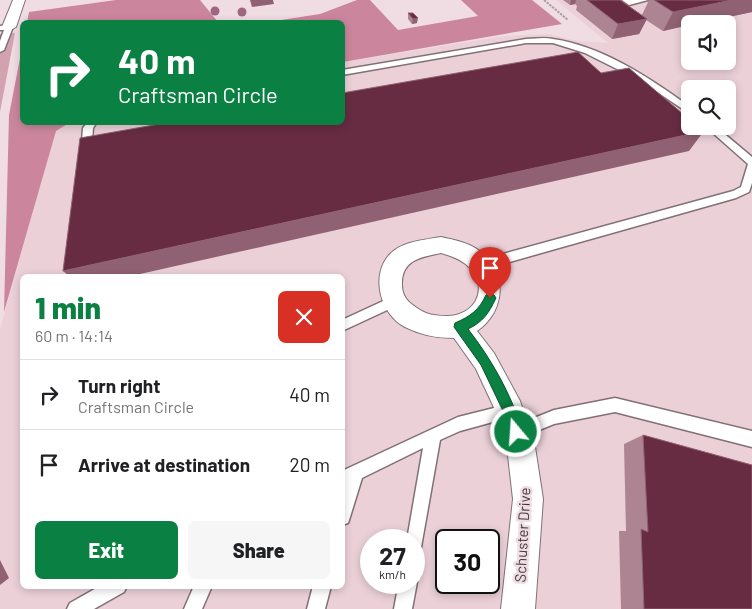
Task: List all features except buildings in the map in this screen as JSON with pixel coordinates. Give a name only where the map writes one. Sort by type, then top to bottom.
[{"type":"street","points":[[4,28],[19,0]]},
{"type":"street","points":[[427,246],[453,248],[464,252],[481,265],[488,278],[490,298],[484,311],[474,320],[460,327],[439,329],[417,323],[402,312],[389,290],[389,278],[393,268],[402,256],[412,250],[427,246]]},
{"type":"street","name":"Schuster Drive","points":[[460,327],[485,361],[513,421],[522,448],[528,499],[518,609]]},
{"type":"lane","points":[[618,8],[627,2],[645,0]]},
{"type":"lane","points":[[0,50],[4,28]]},
{"type":"lane","points":[[345,72],[526,41],[553,41],[598,55],[681,104]]},
{"type":"lane","points":[[85,168],[88,128],[90,125]]},
{"type":"lane","points":[[720,135],[752,162]]},
{"type":"lane","points":[[481,265],[736,194],[745,189],[752,166]]},
{"type":"lane","points":[[345,325],[394,301]]},
{"type":"lane","points":[[345,500],[349,476],[458,424],[554,417],[615,405],[752,439]]},
{"type":"lane","points":[[417,529],[433,437]]},
{"type":"lane","points":[[76,609],[113,589]]},
{"type":"lane","points":[[193,609],[202,589]]},
{"type":"lane","points":[[316,609],[321,589]]},
{"type":"lane","points":[[403,609],[406,594]]},
{"type":"path","points":[[544,0],[568,20]]},
{"type":"shaded area","points":[[116,0],[200,0],[216,20],[27,20],[29,12]]},
{"type":"shaded area","points":[[357,0],[370,0],[398,30],[478,16],[461,0],[532,0],[562,24],[345,62],[345,20],[281,20],[320,14]]},
{"type":"shaded area","points":[[556,0],[752,0],[752,609],[0,609],[0,329],[56,130],[64,125],[345,125],[345,62],[504,36],[547,34],[578,41],[608,43]]},
{"type":"shaded area","points":[[15,33],[0,112],[0,34]]},
{"type":"shaded area","points":[[20,58],[20,125],[66,125],[56,131],[4,312],[9,115]]},
{"type":"route","points":[[490,298],[484,311],[474,320],[460,327],[485,361],[510,411],[516,432]]}]
